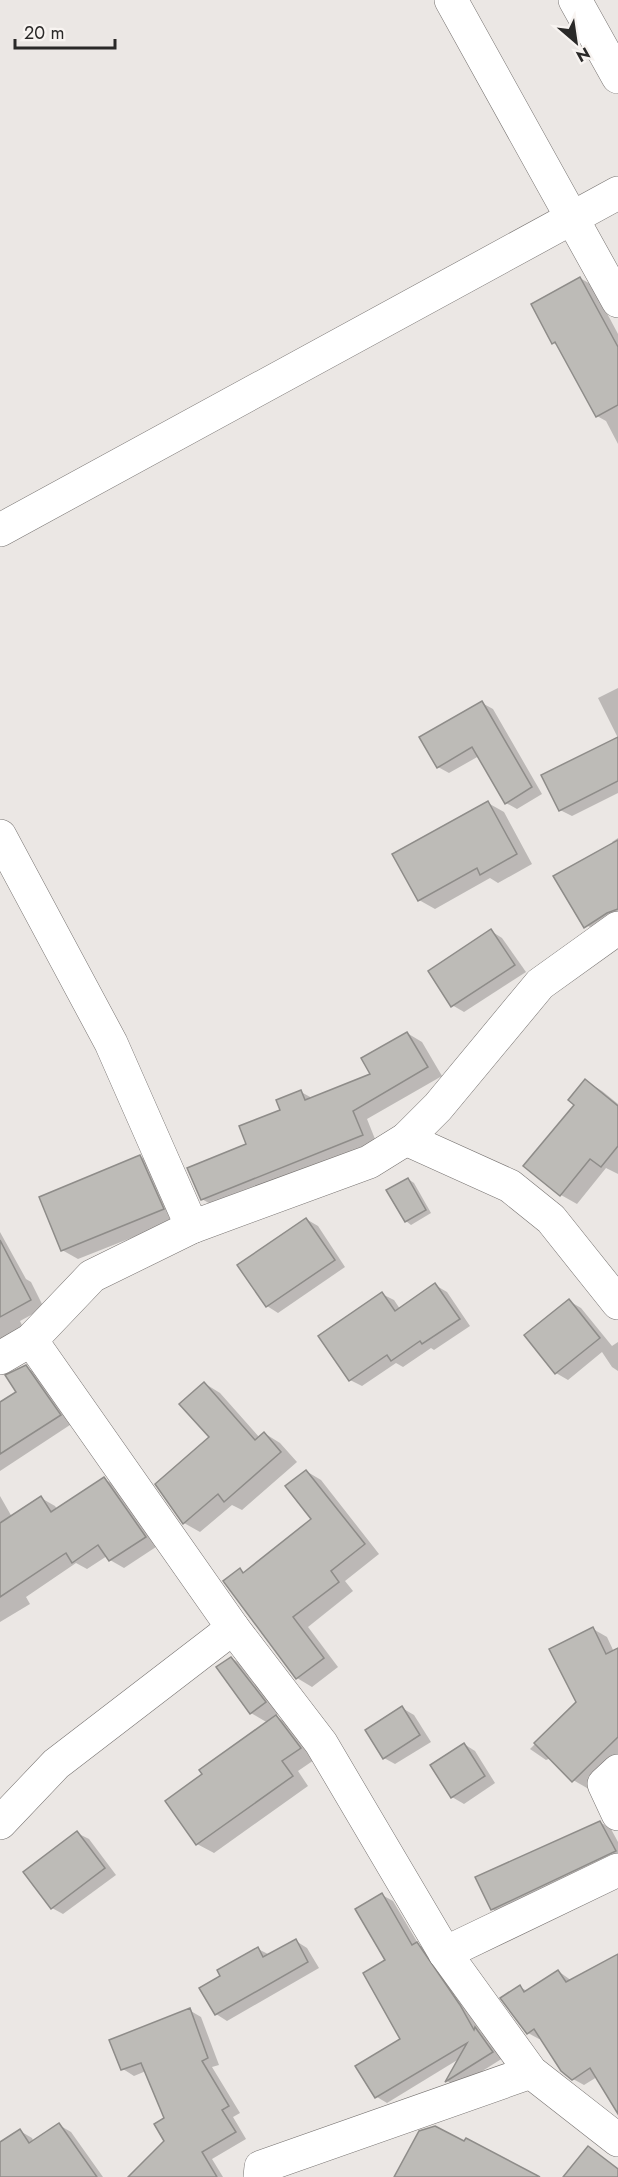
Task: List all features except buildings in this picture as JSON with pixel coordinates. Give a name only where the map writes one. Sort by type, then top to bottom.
[{"type":"street","points":[[451,0],[618,301]]},
{"type":"street","points":[[575,0],[618,77]]},
{"type":"street","points":[[0,530],[618,193]]},
{"type":"street","points":[[0,836],[111,1042],[192,1227]]},
{"type":"street","points":[[0,1358],[31,1340],[93,1276],[192,1227],[369,1162],[406,1139],[438,1107],[540,984],[618,928]]},
{"type":"street","points":[[406,1139],[510,1186],[550,1219],[618,1303]]},
{"type":"street","points":[[31,1340],[233,1628],[321,1743],[445,1953],[531,2072],[618,2140]]},
{"type":"street","points":[[0,1823],[57,1764],[233,1628]]},
{"type":"street","points":[[618,1771],[604,1784],[618,1814]]},
{"type":"street","points":[[445,1953],[618,1870]]},
{"type":"street","points":[[260,2177],[261,2167],[531,2072]]}]
